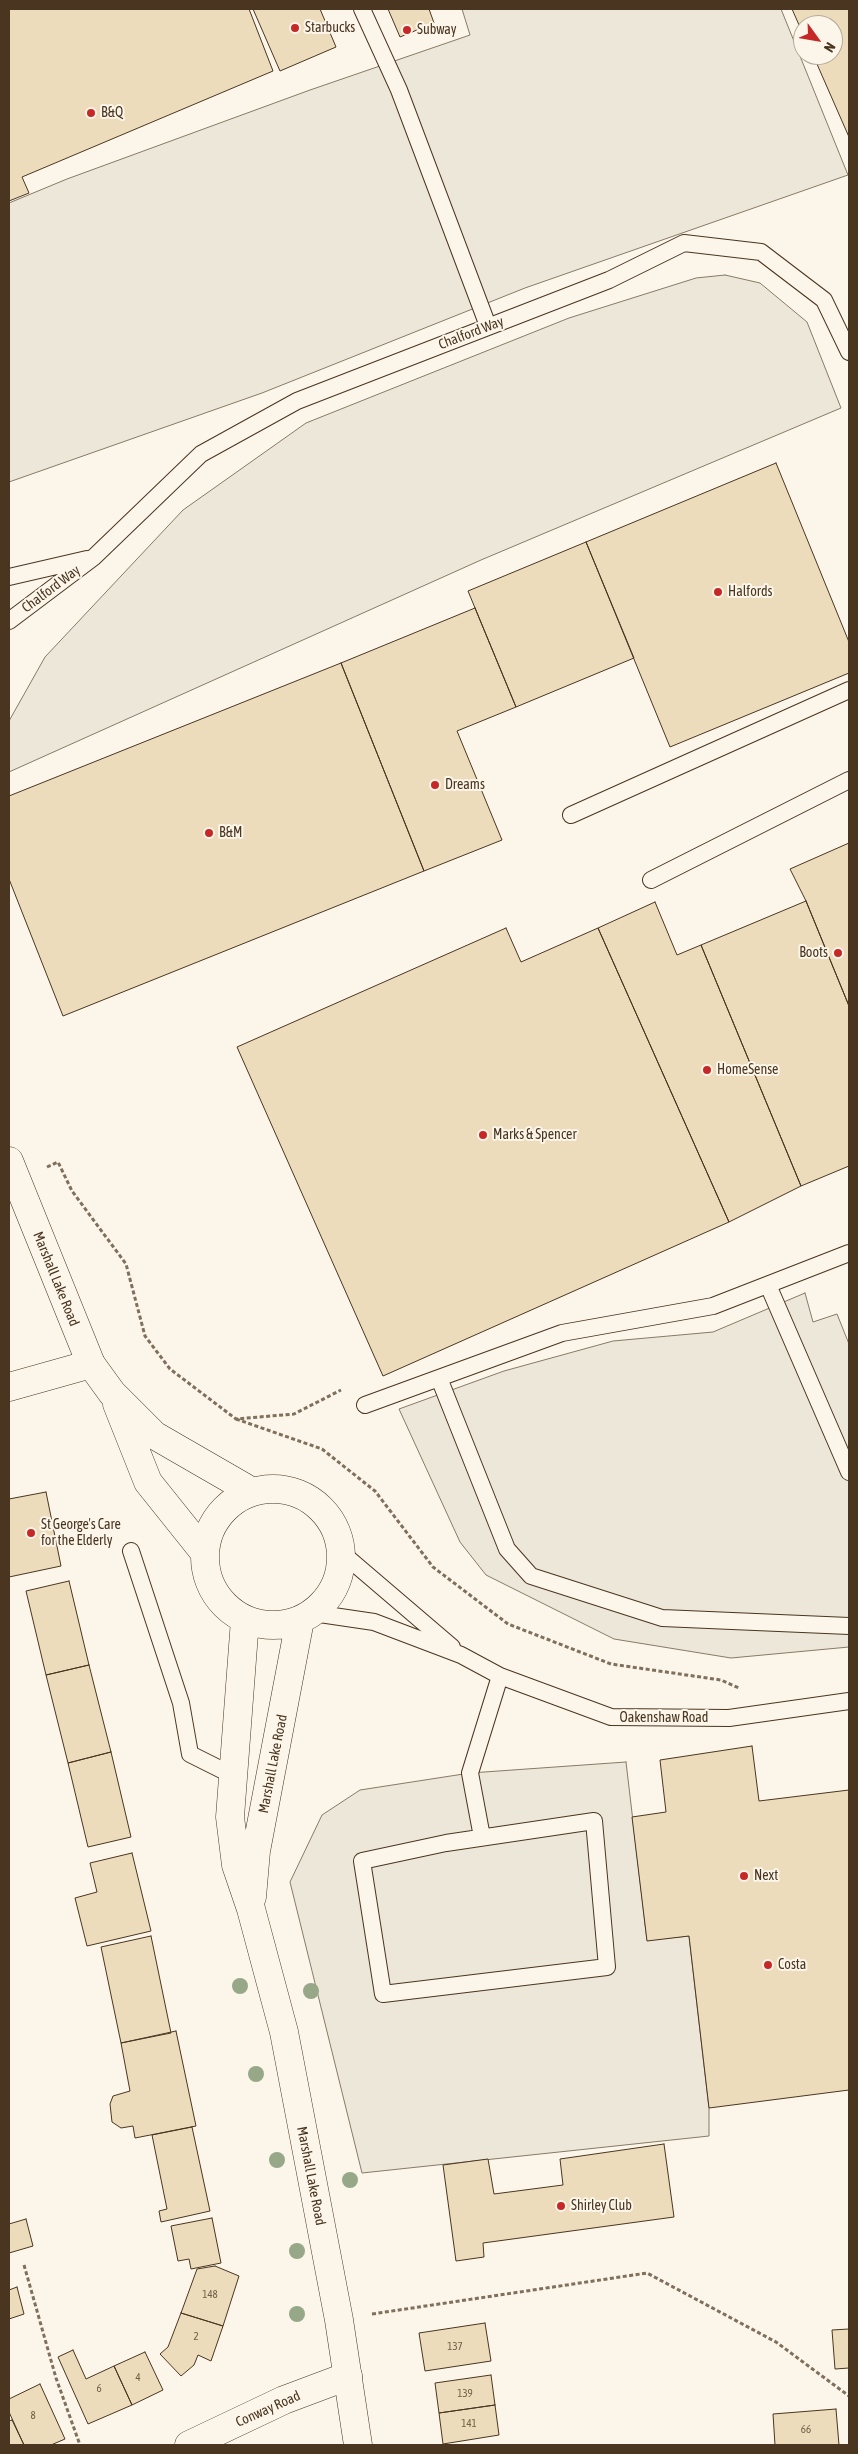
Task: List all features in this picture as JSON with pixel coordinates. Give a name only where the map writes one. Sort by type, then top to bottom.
[{"type":"main road","name":"Marshall Lake Road","points":[[13,1170],[91,1364],[112,1393],[154,1435],[251,1491]]},
{"type":"main road","points":[[9,1387],[91,1364]]},
{"type":"main road","name":"Marshall Lake Road","points":[[112,1393],[148,1482],[204,1552]]},
{"type":"main road","points":[[276,1487],[302,1493],[322,1508],[336,1528],[342,1553],[332,1593],[307,1616],[272,1626],[245,1620],[222,1604],[208,1580],[204,1552],[218,1514],[251,1491],[276,1487]]},
{"type":"main road","name":"Marshall Lake Road","points":[[251,1909],[256,1851],[307,1616]]},
{"type":"main road","name":"Marshall Lake Road","points":[[245,1620],[230,1817],[236,1865],[251,1909],[284,2032],[339,2320],[358,2445]]},
{"type":"main road","name":"Conway Road","points":[[189,2445],[284,2400],[348,2376]]},
{"type":"lane","points":[[362,9],[400,90],[488,326]]},
{"type":"lane","name":"Chalford Way","points":[[9,621],[94,557],[201,454],[297,401],[609,280],[684,244],[761,252],[824,300],[849,352]]},
{"type":"lane","name":"Chalford Way","points":[[9,577],[94,557]]},
{"type":"lane","points":[[571,815],[849,690]]},
{"type":"lane","points":[[651,880],[849,780]]},
{"type":"lane","points":[[365,1405],[562,1333],[713,1306],[849,1254]]},
{"type":"lane","points":[[768,1285],[849,1472]]},
{"type":"lane","points":[[439,1378],[507,1549],[531,1576],[662,1618],[849,1626]]},
{"type":"lane","points":[[131,1551],[181,1703],[190,1754],[234,1776]]},
{"type":"lane","name":"Oakenshaw Road","points":[[342,1553],[461,1655]]},
{"type":"lane","name":"Oakenshaw Road","points":[[307,1616],[374,1622],[461,1655],[500,1676],[610,1718],[729,1718],[849,1701]]},
{"type":"lane","points":[[482,1837],[470,1774],[500,1676]]},
{"type":"lane","points":[[594,1821],[607,1967],[383,1994],[362,1861],[446,1842],[482,1837],[594,1821]]},
{"type":"path","points":[[13,1170],[58,1162],[72,1192],[126,1264],[145,1336],[170,1369],[236,1420],[294,1414],[348,1386]]},
{"type":"path","points":[[24,2265],[56,2378],[80,2445]]},
{"type":"path","points":[[339,2320],[647,2273],[776,2342],[849,2396]]},
{"type":"shaded area","points":[[462,9],[781,9],[793,39],[793,65],[804,65],[848,175],[525,288],[262,393],[9,482],[9,203],[67,179],[310,90],[470,35]]},
{"type":"shaded area","points":[[725,275],[760,283],[807,322],[841,408],[481,560],[9,772],[9,721],[45,657],[183,510],[306,423],[569,318],[696,278]]},
{"type":"shaded area","points":[[805,1293],[813,1322],[837,1314],[849,1344],[849,1647],[731,1658],[614,1639],[486,1575],[460,1542],[399,1409],[504,1371],[613,1341],[713,1332]]},
{"type":"shaded area","points":[[626,1762],[647,1940],[689,1936],[709,2108],[709,2136],[362,2173],[290,1882],[322,1815],[360,1790],[470,1773]]},
{"type":"building","name":"B&Q","points":[[9,9],[249,9],[273,71],[22,177],[29,193],[9,201]]},
{"type":"building","name":"Starbucks","points":[[253,9],[320,9],[336,47],[280,71]]},
{"type":"building","name":"Subway","points":[[388,9],[429,9],[434,23],[400,37]]},
{"type":"building","points":[[792,9],[849,9],[849,137],[817,65],[843,65],[843,15],[795,15]]},
{"type":"building","name":"Halfords","points":[[776,463],[849,642],[849,673],[670,747],[586,542]]},
{"type":"building","points":[[586,542],[634,658],[516,707],[468,591]]},
{"type":"building","name":"Dreams","points":[[475,608],[516,707],[457,731],[502,840],[424,871],[341,663]]},
{"type":"building","name":"B&M","points":[[341,663],[424,871],[63,1016],[9,879],[9,796]]},
{"type":"building","name":"Boots","points":[[849,843],[849,1006],[806,901],[790,869]]},
{"type":"building","points":[[806,901],[849,1006],[849,1166],[801,1186],[701,945]]},
{"type":"building","name":"HomeSense","points":[[655,902],[677,955],[701,945],[801,1186],[729,1222],[598,928]]},
{"type":"building","name":"Marks & Spencer","points":[[506,928],[521,962],[598,928],[729,1222],[383,1376],[237,1047]]},
{"type":"building","name":"St George's Care for the Elderly","points":[[46,1492],[61,1566],[9,1577],[9,1499]]},
{"type":"building","points":[[69,1581],[89,1665],[46,1675],[26,1591]]},
{"type":"building","points":[[89,1665],[111,1752],[68,1763],[46,1675]]},
{"type":"building","name":"Next","points":[[752,1746],[759,1801],[849,1790],[849,2090],[709,2108],[689,1936],[647,1941],[632,1817],[666,1812],[660,1760]]},
{"type":"building","points":[[111,1752],[131,1837],[88,1847],[68,1763]]},
{"type":"building","points":[[132,1853],[151,1931],[87,1946],[75,1898],[97,1892],[90,1863]]},
{"type":"building","points":[[151,1936],[171,2033],[121,2043],[101,1947]]},
{"type":"building","points":[[176,2031],[196,2126],[135,2138],[133,2126],[121,2128],[112,2122],[110,2104],[113,2096],[130,2091],[121,2043]]},
{"type":"building","points":[[192,2127],[210,2211],[161,2222],[159,2211],[167,2209],[152,2135]]},
{"type":"building","name":"Shirley Club","points":[[664,2144],[674,2217],[483,2243],[484,2257],[456,2261],[443,2165],[488,2159],[494,2194],[563,2185],[560,2159]]},
{"type":"building","points":[[212,2218],[221,2263],[191,2269],[189,2259],[178,2261],[171,2226]]},
{"type":"building","points":[[26,2219],[33,2246],[9,2253],[9,2224]]},
{"type":"building","points":[[215,2266],[239,2276],[223,2326],[181,2313],[197,2269]]},
{"type":"building","points":[[17,2287],[24,2314],[9,2319],[9,2290]]},
{"type":"building","points":[[181,2313],[223,2326],[211,2361],[198,2355],[194,2365],[181,2376],[160,2354],[168,2347]]},
{"type":"building","points":[[485,2323],[491,2361],[425,2371],[419,2333]]},
{"type":"building","points":[[849,2329],[849,2368],[835,2369],[832,2330]]},
{"type":"building","points":[[73,2350],[86,2379],[114,2366],[132,2405],[88,2424],[58,2357]]},
{"type":"building","points":[[145,2352],[163,2390],[132,2405],[114,2366]]},
{"type":"building","points":[[491,2375],[495,2405],[439,2413],[435,2383]]},
{"type":"building","points":[[40,2384],[65,2439],[51,2445],[24,2445],[9,2412],[9,2399]]},
{"type":"building","points":[[495,2405],[499,2435],[443,2444],[439,2413]]},
{"type":"building","points":[[836,2409],[839,2445],[775,2445],[773,2414]]},
{"type":"building","points":[[12,2420],[24,2445],[9,2445],[9,2421]]},
{"type":"place","name":"Starbucks","points":[[295,28]]},
{"type":"place","name":"Subway","points":[[407,30]]},
{"type":"place","name":"B&Q","points":[[91,113]]},
{"type":"place","name":"Halfords","points":[[718,592]]},
{"type":"place","name":"Dreams","points":[[435,785]]},
{"type":"place","name":"B&M","points":[[209,833]]},
{"type":"place","name":"Boots","points":[[838,953]]},
{"type":"place","name":"HomeSense","points":[[707,1070]]},
{"type":"place","name":"Marks & Spencer","points":[[483,1135]]},
{"type":"place","name":"St George's Care for the Elderly","points":[[31,1533]]},
{"type":"place","name":"Next","points":[[744,1876]]},
{"type":"place","name":"Costa","points":[[768,1965]]},
{"type":"place","name":"Shirley Club","points":[[561,2206]]}]
